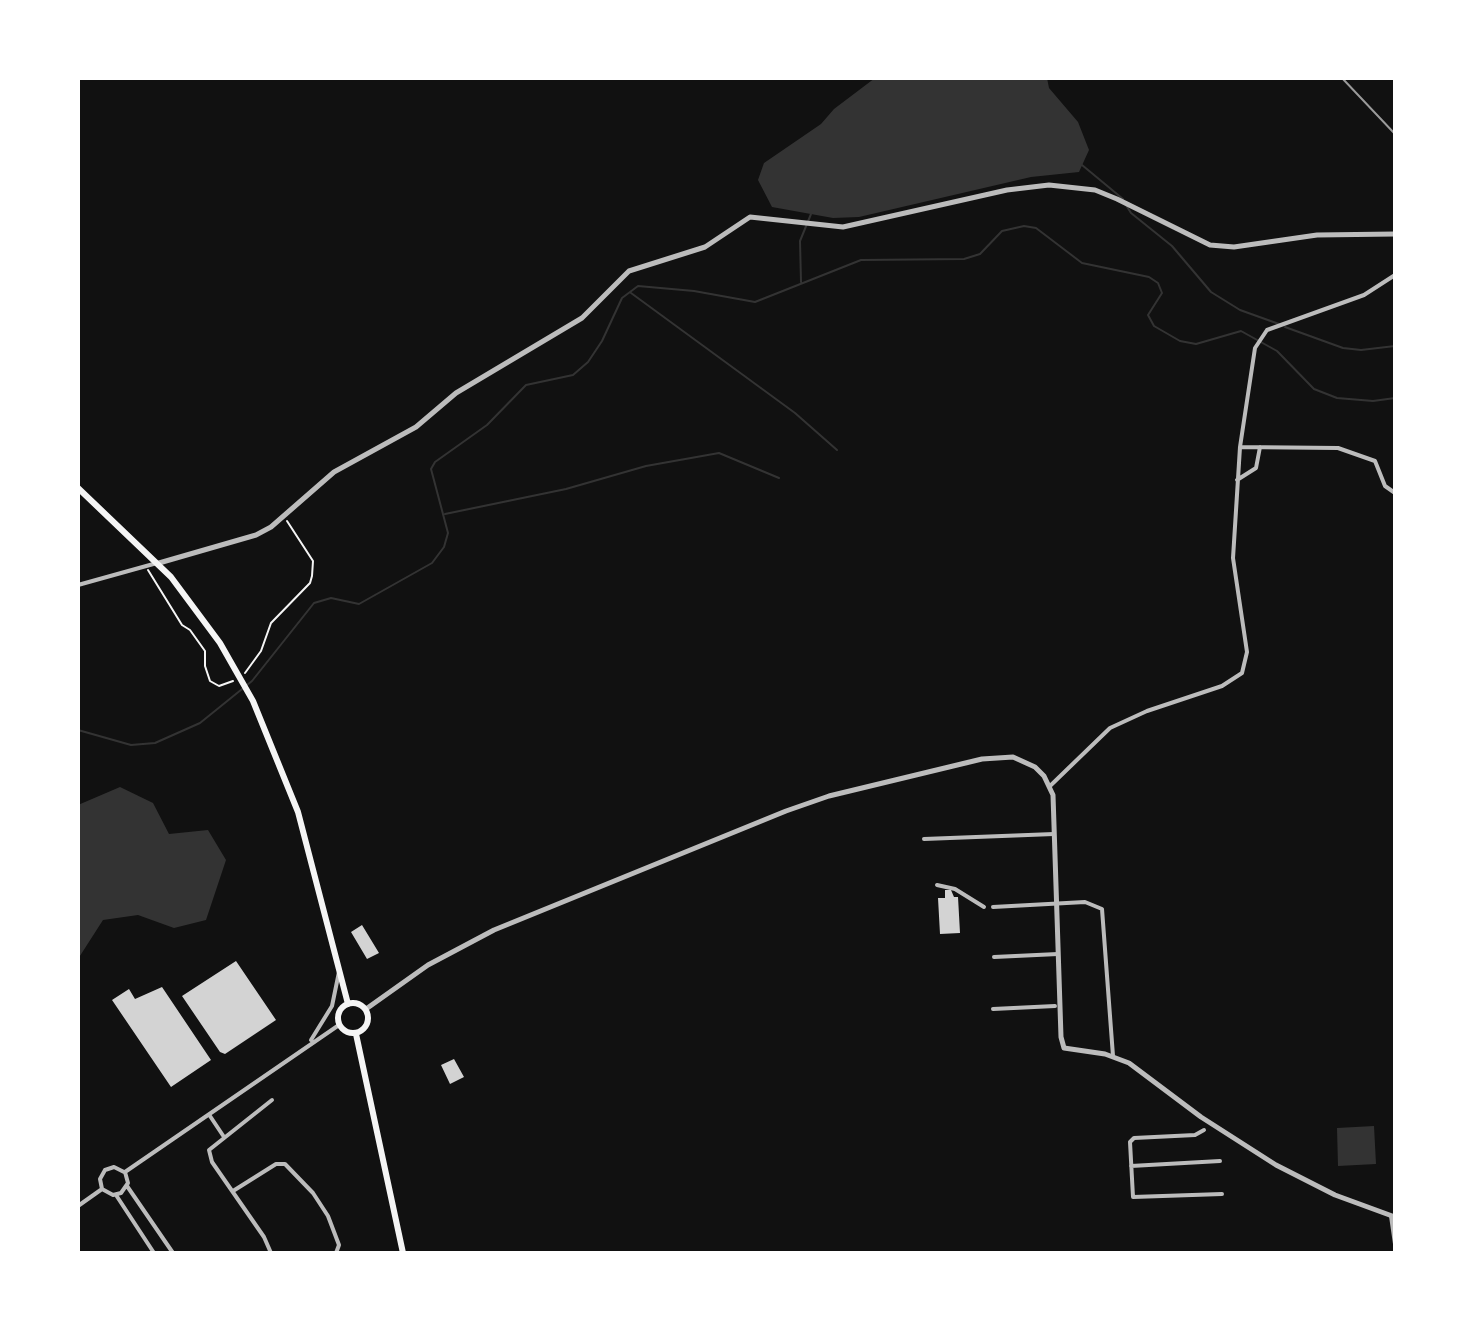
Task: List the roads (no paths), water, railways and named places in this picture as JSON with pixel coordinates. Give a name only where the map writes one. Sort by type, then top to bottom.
[{"type":"main road","points":[[78,488],[159,563],[205,621],[253,701],[298,812],[348,1004]]},
{"type":"main road","points":[[348,1004],[366,1009],[367,1026],[356,1034],[346,1032],[339,1025],[339,1012],[348,1004]]},
{"type":"main road","points":[[356,1034],[403,1253]]},
{"type":"street","points":[[78,585],[256,535],[283,517],[334,472],[416,427],[456,393],[582,318],[629,271],[705,247],[738,221],[750,217],[843,227],[1007,190],[1049,185],[1095,190],[1210,245],[1234,247],[1317,235],[1395,234]]},
{"type":"street","points":[[1050,786],[1110,728],[1222,686],[1242,673],[1247,652],[1233,570],[1240,447],[1255,348],[1263,335],[1281,324],[1364,295],[1395,275]]},
{"type":"street","points":[[1240,447],[1338,448],[1375,461],[1385,486],[1395,493]]},
{"type":"street","points":[[1237,480],[1256,468],[1260,447]]},
{"type":"street","points":[[366,1009],[428,965],[494,930],[829,796],[1003,756],[1027,762],[1050,786],[1061,1037],[1064,1048],[1113,1056],[1129,1063],[1201,1117],[1276,1165],[1335,1195],[1393,1217],[1395,1244]]},
{"type":"street","points":[[924,839],[1054,834]]},
{"type":"street","points":[[937,885],[955,889],[984,907]]},
{"type":"street","points":[[993,907],[1093,903],[1105,915],[1113,1056]]},
{"type":"street","points":[[994,957],[1058,954]]},
{"type":"street","points":[[308,1045],[332,1006],[339,970]]},
{"type":"street","points":[[993,1009],[1055,1006]]},
{"type":"street","points":[[125,1172],[339,1025]]},
{"type":"street","points":[[271,1253],[264,1237],[209,1156],[209,1150],[272,1100]]},
{"type":"street","points":[[209,1115],[224,1137]]},
{"type":"street","points":[[1204,1130],[1195,1135],[1134,1138],[1130,1142],[1135,1199],[1222,1194]]},
{"type":"street","points":[[1131,1166],[1220,1161]]},
{"type":"street","points":[[233,1191],[276,1164],[285,1164],[313,1193],[328,1216],[339,1245],[336,1253]]},
{"type":"street","points":[[102,1189],[100,1179],[105,1170],[114,1167],[125,1172]]},
{"type":"street","points":[[125,1172],[127,1186],[173,1253]]},
{"type":"street","points":[[116,1195],[127,1186]]},
{"type":"street","points":[[102,1189],[116,1195],[154,1253]]},
{"type":"street","points":[[78,1206],[102,1189]]},
{"type":"waterway","points":[[1082,165],[1123,199]]},
{"type":"waterway","points":[[1126,205],[1131,213],[1172,246],[1211,292],[1240,310],[1279,324]]},
{"type":"waterway","points":[[801,282],[800,241],[811,214]]},
{"type":"waterway","points":[[78,730],[131,745],[155,743],[200,723],[252,681],[314,603],[331,598],[359,604],[432,563],[444,547],[448,533],[431,469],[435,462],[487,425],[526,385],[573,375],[588,362],[602,341],[622,298],[638,286],[694,291],[755,302],[861,260],[964,259],[980,254],[1002,231],[1024,226],[1036,228],[1082,263],[1149,277],[1158,283],[1162,293],[1148,315],[1154,326],[1180,341],[1196,344],[1241,331],[1277,351],[1314,389],[1337,398],[1373,401],[1395,398]]},
{"type":"waterway","points":[[631,293],[795,413],[837,450]]},
{"type":"waterway","points":[[1285,327],[1343,348],[1361,350],[1395,346]]},
{"type":"waterway","points":[[445,514],[566,489],[646,466],[719,453],[779,478]]},
{"type":"railway","points":[[1342,78],[1395,134]]}]
